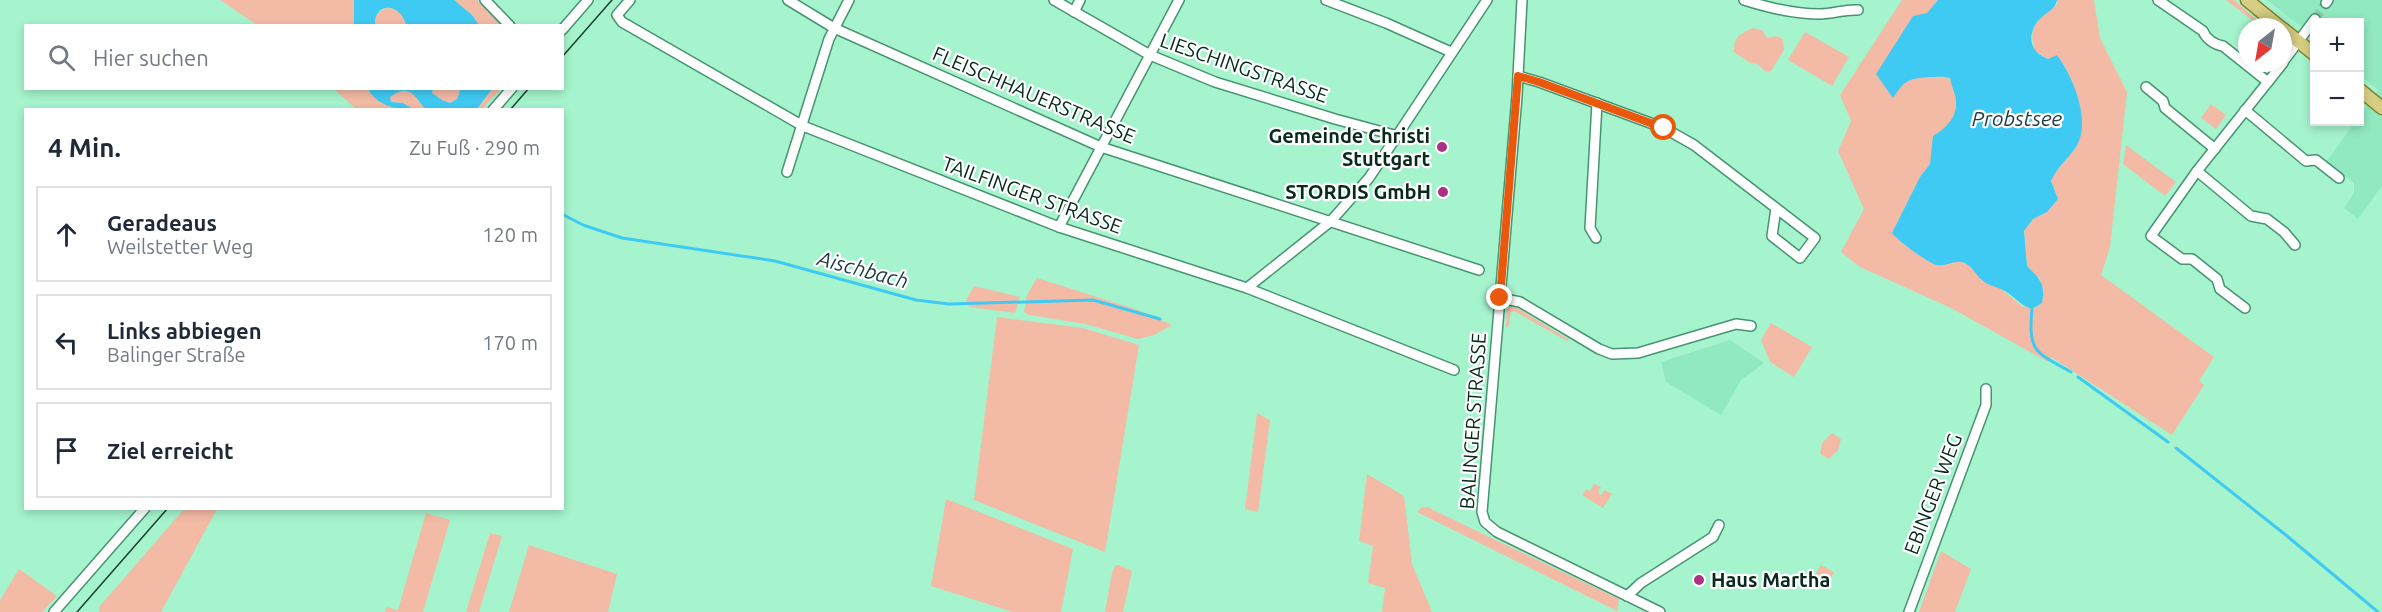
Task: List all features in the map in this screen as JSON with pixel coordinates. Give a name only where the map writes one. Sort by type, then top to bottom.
[{"type":"main road","points":[[2247,0],[2270,18]]},
{"type":"main road","points":[[2292,37],[2310,51]]},
{"type":"main road","points":[[2364,93],[2382,108]]},
{"type":"street","points":[[485,0],[508,24]]},
{"type":"street","points":[[564,28],[588,0]]},
{"type":"street","name":"TAILFINGER STRASSE","points":[[630,0],[617,15],[622,22],[803,126],[1059,227],[1247,288],[1454,370]]},
{"type":"street","name":"FLEISCHHAUERSTRASSE","points":[[788,0],[834,28],[1101,147],[1479,270]]},
{"type":"street","points":[[787,172],[834,28],[849,0]]},
{"type":"street","name":"LIESCHINGSTRASSE","points":[[1054,0],[1150,55],[1215,82],[1398,136]]},
{"type":"street","points":[[1074,12],[1080,0]]},
{"type":"street","points":[[1059,227],[1179,0]]},
{"type":"street","points":[[1326,0],[1386,23],[1451,52]]},
{"type":"street","points":[[1247,288],[1331,221],[1369,178],[1486,0]]},
{"type":"street","name":"BALINGER STRASSE","points":[[1522,0],[1518,76],[1482,512],[1485,522],[1497,532],[1627,596]]},
{"type":"street","points":[[1744,0],[1803,14],[1858,10]]},
{"type":"street","points":[[2158,0],[2203,31],[2205,36],[2223,46],[2268,82]]},
{"type":"street","points":[[2292,50],[2310,26]]},
{"type":"street","points":[[2245,308],[2220,289],[2217,279],[2192,259],[2182,259],[2151,236],[2197,171],[2276,72]]},
{"type":"street","points":[[1518,76],[1664,128],[1694,145],[1776,208],[1815,238],[1800,258],[1772,236],[1776,208]]},
{"type":"street","points":[[2146,87],[2163,101],[2164,108],[2215,149]]},
{"type":"street","points":[[495,108],[510,90]]},
{"type":"street","points":[[1596,238],[1590,228],[1597,103]]},
{"type":"street","points":[[2245,110],[2306,161],[2316,160],[2338,178]]},
{"type":"street","points":[[2197,171],[2251,216],[2267,219],[2284,232],[2288,240],[2295,245]]},
{"type":"street","points":[[1500,298],[1520,302],[1599,349],[1612,354],[1638,353],[1736,324],[1751,326]]},
{"type":"street","name":"EBINGER WEG","points":[[1909,612],[1986,405],[1986,388]]},
{"type":"street","points":[[54,612],[142,510]]},
{"type":"street","points":[[1659,612],[1627,596],[1641,583],[1713,537],[1719,525]]},
{"type":"shaded area","points":[[220,0],[354,0],[354,24],[256,24]]},
{"type":"shaded area","points":[[454,0],[477,0],[500,24],[478,24],[472,15]]},
{"type":"shaded area","points":[[1902,0],[1938,0],[1927,13],[1901,86],[1913,77],[1950,78],[1956,108],[1949,122],[1933,136],[1931,163],[1920,177],[1892,233],[1935,265],[1957,261],[1968,264],[1982,280],[2001,289],[2022,306],[2033,309],[2042,303],[2040,279],[2027,266],[2024,231],[2033,219],[2047,212],[2058,199],[2051,181],[2077,146],[2072,84],[2064,64],[2048,59],[2035,51],[2033,29],[2040,19],[2057,4],[2057,0],[2094,0],[2100,38],[2127,92],[2110,247],[2101,275],[2214,357],[2199,381],[2204,385],[2172,435],[2051,357],[2048,362],[1951,308],[1860,267],[1841,252],[1864,209],[1838,151],[1851,121],[1840,95]]},
{"type":"shaded area","points":[[2226,0],[2234,0],[2255,18],[2249,18]]},
{"type":"shaded area","points":[[2267,0],[2382,0],[2382,186],[2358,219],[2344,208],[2354,193],[2354,183],[2326,162],[2352,126],[2364,126],[2364,109],[2378,90],[2364,78],[2364,18],[2310,18],[2310,34]]},
{"type":"shaded area","points":[[386,8],[399,12],[406,24],[375,24],[377,15]]},
{"type":"shaded area","points":[[1753,28],[1762,30],[1767,38],[1776,36],[1783,39],[1784,50],[1771,71],[1766,72],[1757,64],[1750,63],[1734,52],[1739,36]]},
{"type":"shaded area","points":[[1805,32],[1849,57],[1832,86],[1788,60]]},
{"type":"shaded area","points":[[335,90],[368,90],[393,108],[355,108]]},
{"type":"shaded area","points":[[433,90],[460,91],[457,99],[450,103],[432,93]]},
{"type":"shaded area","points":[[491,90],[500,90],[483,108],[477,108]]},
{"type":"shaded area","points":[[396,92],[412,92],[424,108],[411,108],[403,103],[391,102],[389,97]]},
{"type":"shaded area","points":[[2211,104],[2226,115],[2216,129],[2201,118]]},
{"type":"shaded area","points":[[2126,145],[2176,182],[2165,196],[2123,164]]},
{"type":"shaded area","points":[[1037,278],[1138,310],[1172,325],[1154,335],[1138,339],[1085,324],[1029,315],[1024,312],[1027,295]]},
{"type":"shaded area","points":[[974,286],[1020,297],[1015,313],[969,307],[966,300]]},
{"type":"shaded area","points":[[1514,306],[1568,339],[1569,342],[1514,311],[1511,312],[1509,325],[1506,327],[1507,310]]},
{"type":"shaded area","points":[[997,317],[1083,328],[1139,345],[1105,552],[974,500]]},
{"type":"shaded area","points":[[1771,323],[1812,347],[1794,377],[1770,362],[1761,340]]},
{"type":"shaded area","points":[[1730,340],[1764,363],[1741,380],[1721,415],[1666,382],[1661,362]]},
{"type":"shaded area","points":[[1257,413],[1270,420],[1258,512],[1245,509]]},
{"type":"shaded area","points":[[1832,433],[1841,439],[1838,450],[1829,459],[1820,454],[1822,443]]},
{"type":"shaded area","points":[[1367,474],[1404,496],[1412,564],[1432,612],[1382,612],[1385,588],[1368,583],[1373,546],[1359,541]]},
{"type":"shaded area","points":[[1594,484],[1601,487],[1598,492],[1601,495],[1605,490],[1612,494],[1603,508],[1582,495],[1586,489],[1590,491]]},
{"type":"shaded area","points":[[946,499],[1073,549],[1061,612],[1013,612],[931,586]]},
{"type":"shaded area","points":[[1427,507],[1619,599],[1617,611],[1417,512]]},
{"type":"shaded area","points":[[183,510],[216,510],[161,612],[99,612],[99,607]]},
{"type":"shaded area","points":[[426,513],[450,520],[423,612],[385,612],[386,607],[398,610]]},
{"type":"shaded area","points":[[490,533],[502,536],[479,612],[466,612]]},
{"type":"shaded area","points":[[529,545],[617,574],[608,612],[509,612]]},
{"type":"shaded area","points":[[1941,551],[1971,569],[1955,612],[1919,612]]},
{"type":"shaded area","points":[[1119,565],[1132,571],[1123,612],[1105,612],[1112,573],[1115,566]]},
{"type":"shaded area","points":[[1821,565],[1834,572],[1828,582],[1824,583],[1814,577]]},
{"type":"shaded area","points":[[19,569],[57,596],[42,612],[0,612],[0,600]]},
{"type":"water","points":[[354,0],[454,0],[472,15],[478,24],[406,24],[399,12],[388,8],[379,12],[375,24],[354,24]]},
{"type":"water","name":"Probstsee","points":[[1938,0],[2057,0],[2053,8],[2036,24],[2032,33],[2032,43],[2037,52],[2048,59],[2057,55],[2063,64],[2074,87],[2082,125],[2076,147],[2056,171],[2051,181],[2058,199],[2047,212],[2033,219],[2024,231],[2027,266],[2038,278],[2043,291],[2042,303],[2032,309],[2005,291],[1986,283],[1970,266],[1960,262],[1933,264],[1892,233],[1920,177],[1930,164],[1933,136],[1946,126],[1955,113],[1956,99],[1950,78],[1930,77],[1908,81],[1893,98],[1876,74],[1913,16],[1927,13]]},
{"type":"water","points":[[369,90],[433,90],[432,93],[450,103],[457,99],[459,90],[491,90],[478,108],[424,108],[414,95],[402,91],[390,97],[391,102],[403,103],[411,108],[396,108],[381,103]]},
{"type":"waterway","name":"Aischbach","points":[[564,215],[583,225],[622,238],[775,261],[916,300],[949,304],[1093,300],[1160,319]]},
{"type":"waterway","points":[[2032,309],[2031,334],[2036,349],[2049,360],[2071,372]]},
{"type":"waterway","points":[[2078,377],[2168,442]]},
{"type":"waterway","points":[[2176,448],[2378,612]]},
{"type":"tunnel","points":[[2316,18],[2326,3]]},
{"type":"tram line","points":[[564,55],[612,0]]},
{"type":"tram line","points":[[512,108],[527,90]]},
{"type":"tram line","points":[[77,612],[166,510]]},
{"type":"place","name":"Gemeinde Christi Stuttgart","points":[[1442,147]]},
{"type":"place","name":"STORDIS GmbH","points":[[1443,192]]},
{"type":"place","name":"Haus Martha","points":[[1699,580]]},
{"type":"route","points":[[1500,298],[1518,76],[1664,128]]}]
